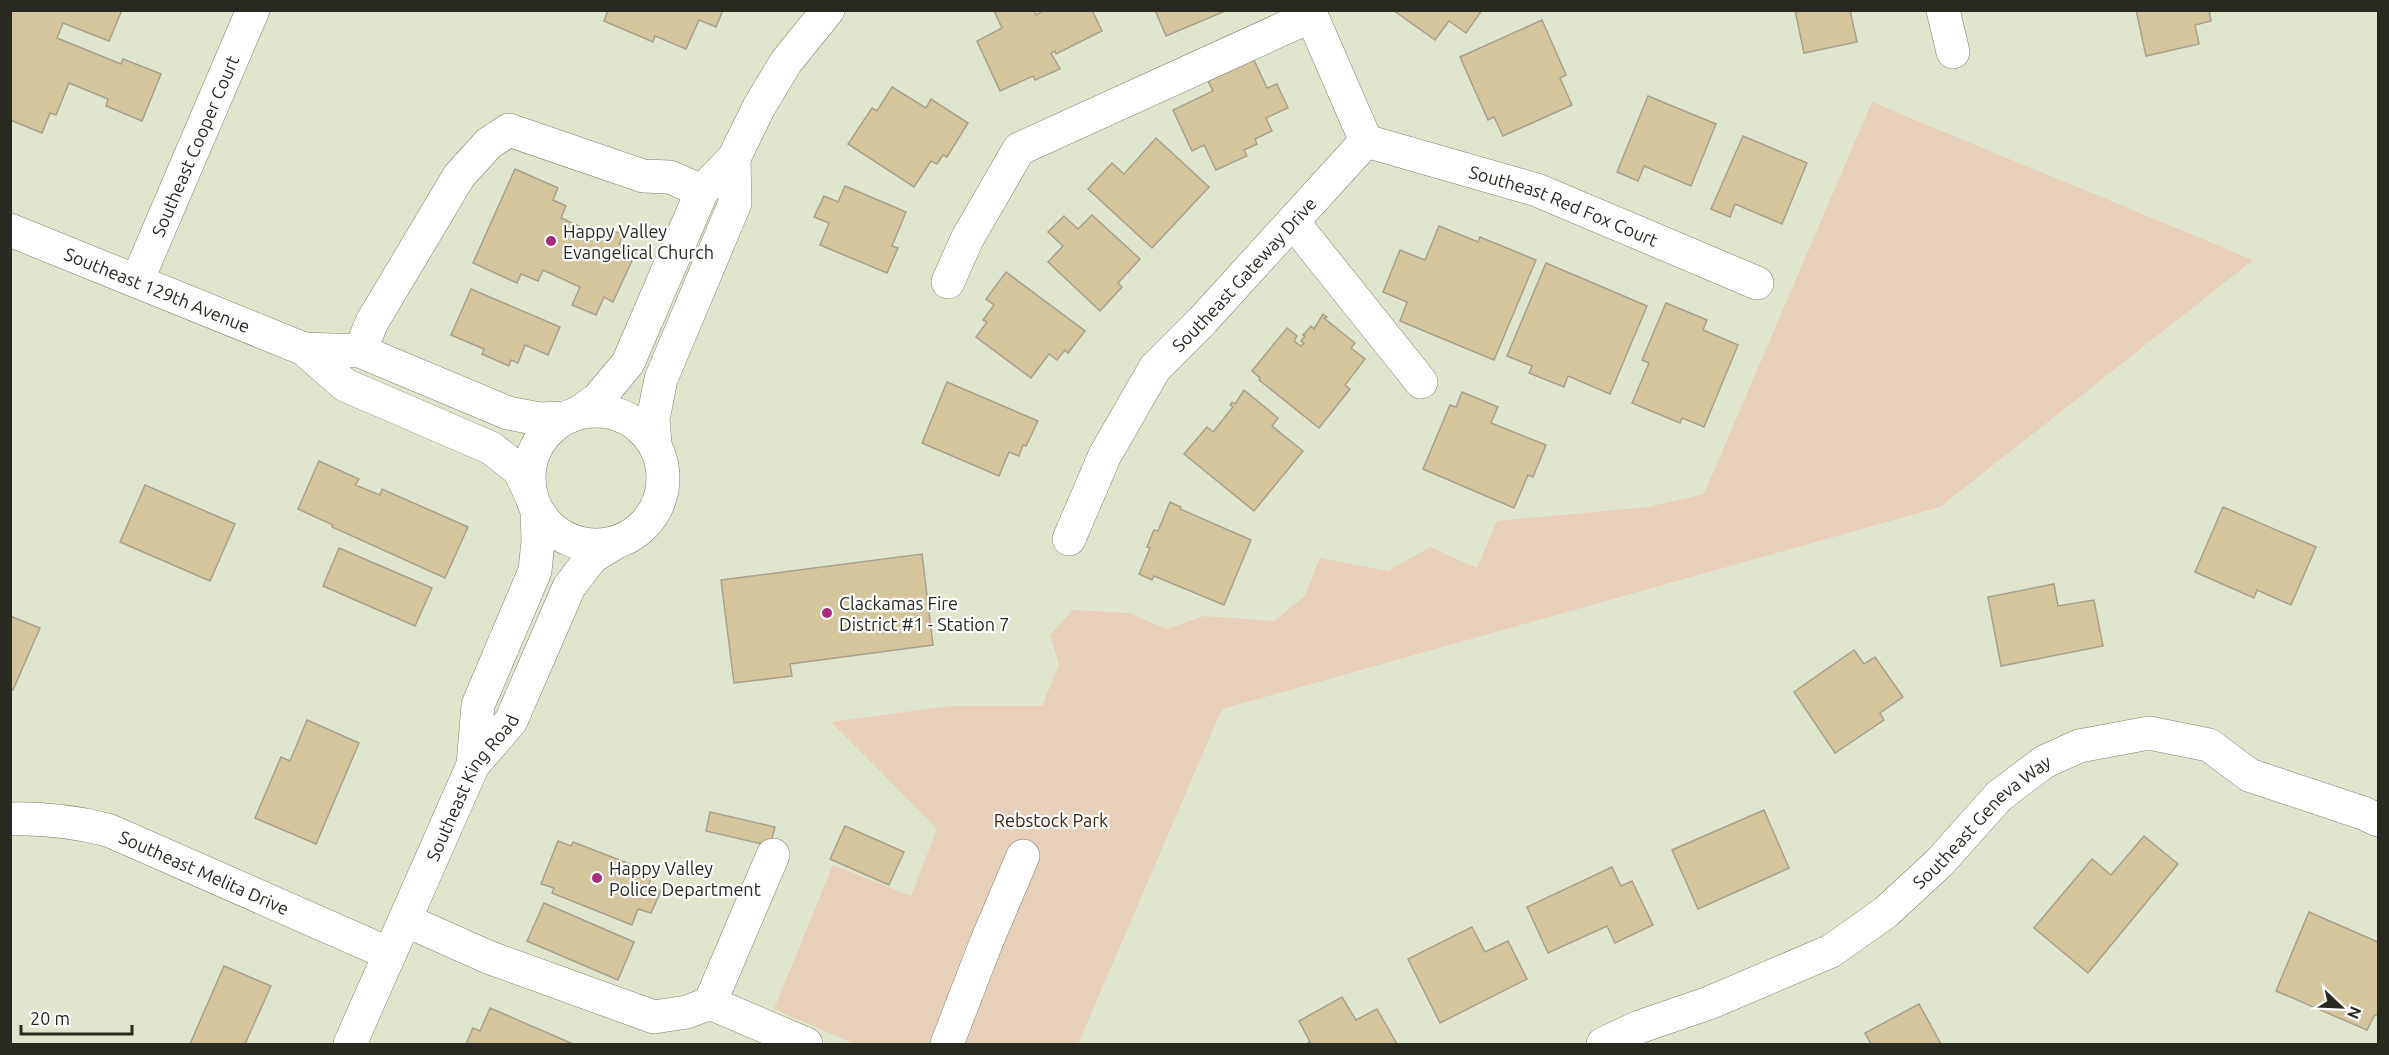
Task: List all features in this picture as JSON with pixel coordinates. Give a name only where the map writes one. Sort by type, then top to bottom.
[{"type":"main road","name":"Southeast Cooper Court","points":[[137,281],[253,10]]},
{"type":"main road","points":[[473,765],[478,705],[536,571],[538,541],[534,503],[528,477],[531,459],[538,443],[549,429],[598,399],[628,363],[702,191],[734,158],[759,107],[786,62],[828,10]]},
{"type":"main road","points":[[1943,10],[1953,52]]},
{"type":"main road","points":[[948,282],[967,239],[1019,150],[1310,13],[1366,141]]},
{"type":"main road","points":[[360,351],[372,322],[459,176],[489,142],[509,130],[643,176],[670,177],[702,191]]},
{"type":"main road","name":"Southeast Gateway Drive","points":[[1069,540],[1105,455],[1155,368],[1203,320],[1366,141]]},
{"type":"main road","name":"Southeast Red Fox Court","points":[[1366,141],[1537,190],[1757,283]]},
{"type":"main road","points":[[655,444],[653,419],[661,379],[735,203],[734,158]]},
{"type":"main road","points":[[1293,222],[1421,382]]},
{"type":"main road","name":"Southeast 129th Avenue","points":[[10,230],[304,349],[345,385],[491,448],[519,470],[534,503]]},
{"type":"main road","name":"Southeast 129th Avenue","points":[[304,349],[360,351],[508,413],[539,419],[572,415]]},
{"type":"main road","points":[[534,503],[548,525],[562,536],[578,543],[595,546],[613,544],[629,537],[654,513],[661,496],[664,478],[662,461],[655,444],[645,430],[631,419],[614,412],[597,410],[572,415]]},
{"type":"main road","name":"Southeast King Road","points":[[350,1044],[473,765],[511,721],[569,587],[592,557],[613,544]]},
{"type":"main road","name":"Southeast Geneva Way","points":[[1603,1044],[1640,1027],[1709,1003],[1831,951],[1894,905],[1940,862],[1999,796],[2044,762],[2079,746],[2149,733],[2209,745],[2249,775],[2379,820]]},
{"type":"main road","name":"Southeast Melita Drive","points":[[10,819],[64,820],[108,830],[390,954]]},
{"type":"main road","points":[[710,1003],[773,855]]},
{"type":"main road","points":[[947,1044],[1023,856]]},
{"type":"main road","points":[[405,920],[488,957],[654,1017],[687,1012],[710,1003],[806,1044]]},
{"type":"green space","name":"Rebstock Park","points":[[1872,102],[2253,260],[1940,507],[1222,709],[1078,1044],[855,1044],[774,1009],[833,865],[911,896],[937,829],[831,722],[950,706],[1042,706],[1059,665],[1050,635],[1073,610],[1129,613],[1167,629],[1204,616],[1274,621],[1304,597],[1320,558],[1388,571],[1430,547],[1477,568],[1497,521],[1648,507],[1704,494]]},
{"type":"building","points":[[10,10],[122,10],[109,41],[63,23],[57,38],[121,64],[123,59],[161,74],[142,121],[106,106],[108,99],[69,83],[56,115],[50,113],[42,133],[10,120]]},
{"type":"building","points":[[608,10],[723,10],[716,27],[699,20],[686,49],[655,36],[653,42],[604,21]]},
{"type":"building","points":[[999,10],[1034,10],[1036,15],[1045,10],[1092,10],[1102,31],[1056,54],[1055,51],[1051,53],[1060,69],[1035,80],[1033,76],[1000,91],[977,41],[1002,28],[995,13]]},
{"type":"building","points":[[1155,10],[1223,10],[1223,12],[1166,36]]},
{"type":"building","points":[[1393,10],[1482,10],[1466,33],[1449,21],[1435,40]]},
{"type":"building","points":[[1795,10],[1850,10],[1857,42],[1804,53]]},
{"type":"building","points":[[2136,10],[2209,10],[2211,21],[2195,25],[2199,44],[2146,56]]},
{"type":"building","points":[[1542,20],[1566,75],[1560,78],[1572,105],[1503,136],[1494,117],[1488,120],[1460,57]]},
{"type":"building","points":[[1254,60],[1267,88],[1277,84],[1288,108],[1266,118],[1272,131],[1255,139],[1257,144],[1244,150],[1247,156],[1216,170],[1204,145],[1192,151],[1173,110],[1213,91],[1208,81]]},
{"type":"building","points":[[892,87],[926,108],[931,99],[968,123],[947,157],[943,155],[937,164],[931,161],[914,187],[848,144],[872,108],[877,111]]},
{"type":"building","points":[[1648,96],[1716,124],[1691,186],[1644,166],[1638,181],[1617,172]]},
{"type":"building","points":[[1743,136],[1807,163],[1782,224],[1735,204],[1730,217],[1711,209]]},
{"type":"building","points":[[1156,138],[1209,187],[1152,248],[1088,189],[1112,163],[1124,174]]},
{"type":"building","name":"Happy Valley Evangelical Church","points":[[515,169],[558,188],[553,200],[566,206],[561,218],[605,238],[609,229],[623,235],[619,244],[636,252],[613,302],[604,297],[596,315],[572,305],[580,287],[543,270],[538,281],[521,274],[517,283],[473,263]]},
{"type":"building","points":[[845,186],[906,212],[892,246],[898,248],[887,273],[820,245],[829,223],[814,217],[824,196],[838,202]]},
{"type":"building","points":[[1092,215],[1140,259],[1118,283],[1122,287],[1100,311],[1048,262],[1063,246],[1048,232],[1064,216],[1078,229]]},
{"type":"building","points":[[1439,226],[1478,242],[1480,237],[1536,260],[1494,360],[1400,321],[1407,302],[1383,292],[1400,250],[1425,260]]},
{"type":"building","points":[[1546,263],[1647,306],[1610,394],[1568,376],[1564,387],[1529,373],[1532,366],[1507,356]]},
{"type":"building","points":[[1006,272],[1085,331],[1068,353],[1065,350],[1057,360],[1049,354],[1031,378],[976,337],[987,322],[983,320],[994,305],[986,299]]},
{"type":"building","points":[[471,289],[560,327],[548,355],[525,345],[518,363],[511,360],[509,366],[482,354],[484,349],[451,335]]},
{"type":"building","points":[[1666,303],[1707,320],[1703,330],[1738,345],[1704,427],[1682,418],[1680,423],[1632,403],[1649,363],[1642,360]]},
{"type":"building","points":[[1323,314],[1327,317],[1324,318],[1355,343],[1351,348],[1365,359],[1345,385],[1350,389],[1319,428],[1259,380],[1260,378],[1252,371],[1287,328],[1297,336],[1294,341],[1301,346],[1304,343],[1301,341],[1305,336],[1303,335],[1311,326],[1314,329]]},
{"type":"building","points":[[947,382],[1038,421],[1019,456],[1009,452],[999,476],[922,443]]},
{"type":"building","points":[[1244,390],[1278,418],[1272,426],[1303,451],[1254,511],[1184,454],[1207,427],[1213,432],[1233,407],[1230,405],[1232,402],[1235,404]]},
{"type":"building","points":[[1462,392],[1498,407],[1491,423],[1546,445],[1533,477],[1528,475],[1514,508],[1423,469],[1450,405],[1456,407]]},
{"type":"building","points":[[319,461],[359,479],[355,485],[380,495],[382,489],[468,527],[445,578],[332,527],[333,525],[298,509]]},
{"type":"building","points":[[145,485],[235,524],[210,581],[120,542]]},
{"type":"building","points":[[1170,502],[1181,507],[1180,509],[1251,540],[1224,605],[1154,576],[1152,580],[1139,574],[1150,548],[1147,547],[1154,530],[1158,531]]},
{"type":"building","points":[[2223,507],[2316,547],[2291,605],[2257,590],[2254,598],[2195,572]]},
{"type":"building","points":[[339,548],[432,588],[415,626],[323,586]]},
{"type":"building","name":"Clackamas Fire District #1 - Station 7","points":[[922,554],[933,645],[790,664],[792,676],[734,683],[721,580]]},
{"type":"building","points":[[2054,584],[2058,606],[2094,600],[2103,646],[2001,666],[1988,597]]},
{"type":"building","points":[[10,616],[40,628],[13,690],[10,689]]},
{"type":"building","points":[[1854,650],[1864,664],[1875,657],[1903,697],[1880,713],[1884,720],[1835,753],[1794,692]]},
{"type":"building","points":[[307,720],[359,743],[316,844],[255,818],[281,757],[290,761]]},
{"type":"building","points":[[1764,810],[1789,868],[1698,909],[1672,850]]},
{"type":"building","points":[[710,812],[775,827],[770,846],[706,831]]},
{"type":"building","points":[[845,826],[904,852],[889,885],[830,859]]},
{"type":"building","points":[[2144,836],[2178,864],[2088,973],[2034,928],[2092,859],[2111,875]]},
{"type":"building","name":"Happy Valley Police Department","points":[[558,841],[571,846],[573,842],[653,873],[649,884],[661,891],[651,913],[638,909],[632,925],[552,893],[554,888],[541,884]]},
{"type":"building","points":[[1612,867],[1621,886],[1632,881],[1653,925],[1615,943],[1607,926],[1548,953],[1527,907]]},
{"type":"building","points":[[544,903],[634,942],[618,980],[527,941]]},
{"type":"building","points":[[2309,912],[2378,942],[2378,1014],[2374,1016],[2367,1030],[2276,991]]},
{"type":"building","points":[[1472,927],[1485,952],[1508,941],[1527,979],[1440,1023],[1408,959]]},
{"type":"building","points":[[224,966],[271,986],[245,1044],[190,1044]]},
{"type":"building","points":[[1342,997],[1356,1020],[1377,1009],[1397,1044],[1306,1044],[1310,1042],[1299,1021]]},
{"type":"building","points":[[1919,1004],[1941,1044],[1871,1044],[1865,1033]]},
{"type":"building","points":[[490,1008],[573,1044],[466,1044],[473,1028],[480,1031]]},
{"type":"place","name":"Happy Valley Evangelical Church","points":[[551,241]]},
{"type":"place","name":"Clackamas Fire District #1 - Station 7","points":[[827,613]]},
{"type":"place","name":"Happy Valley Police Department","points":[[597,878]]}]
